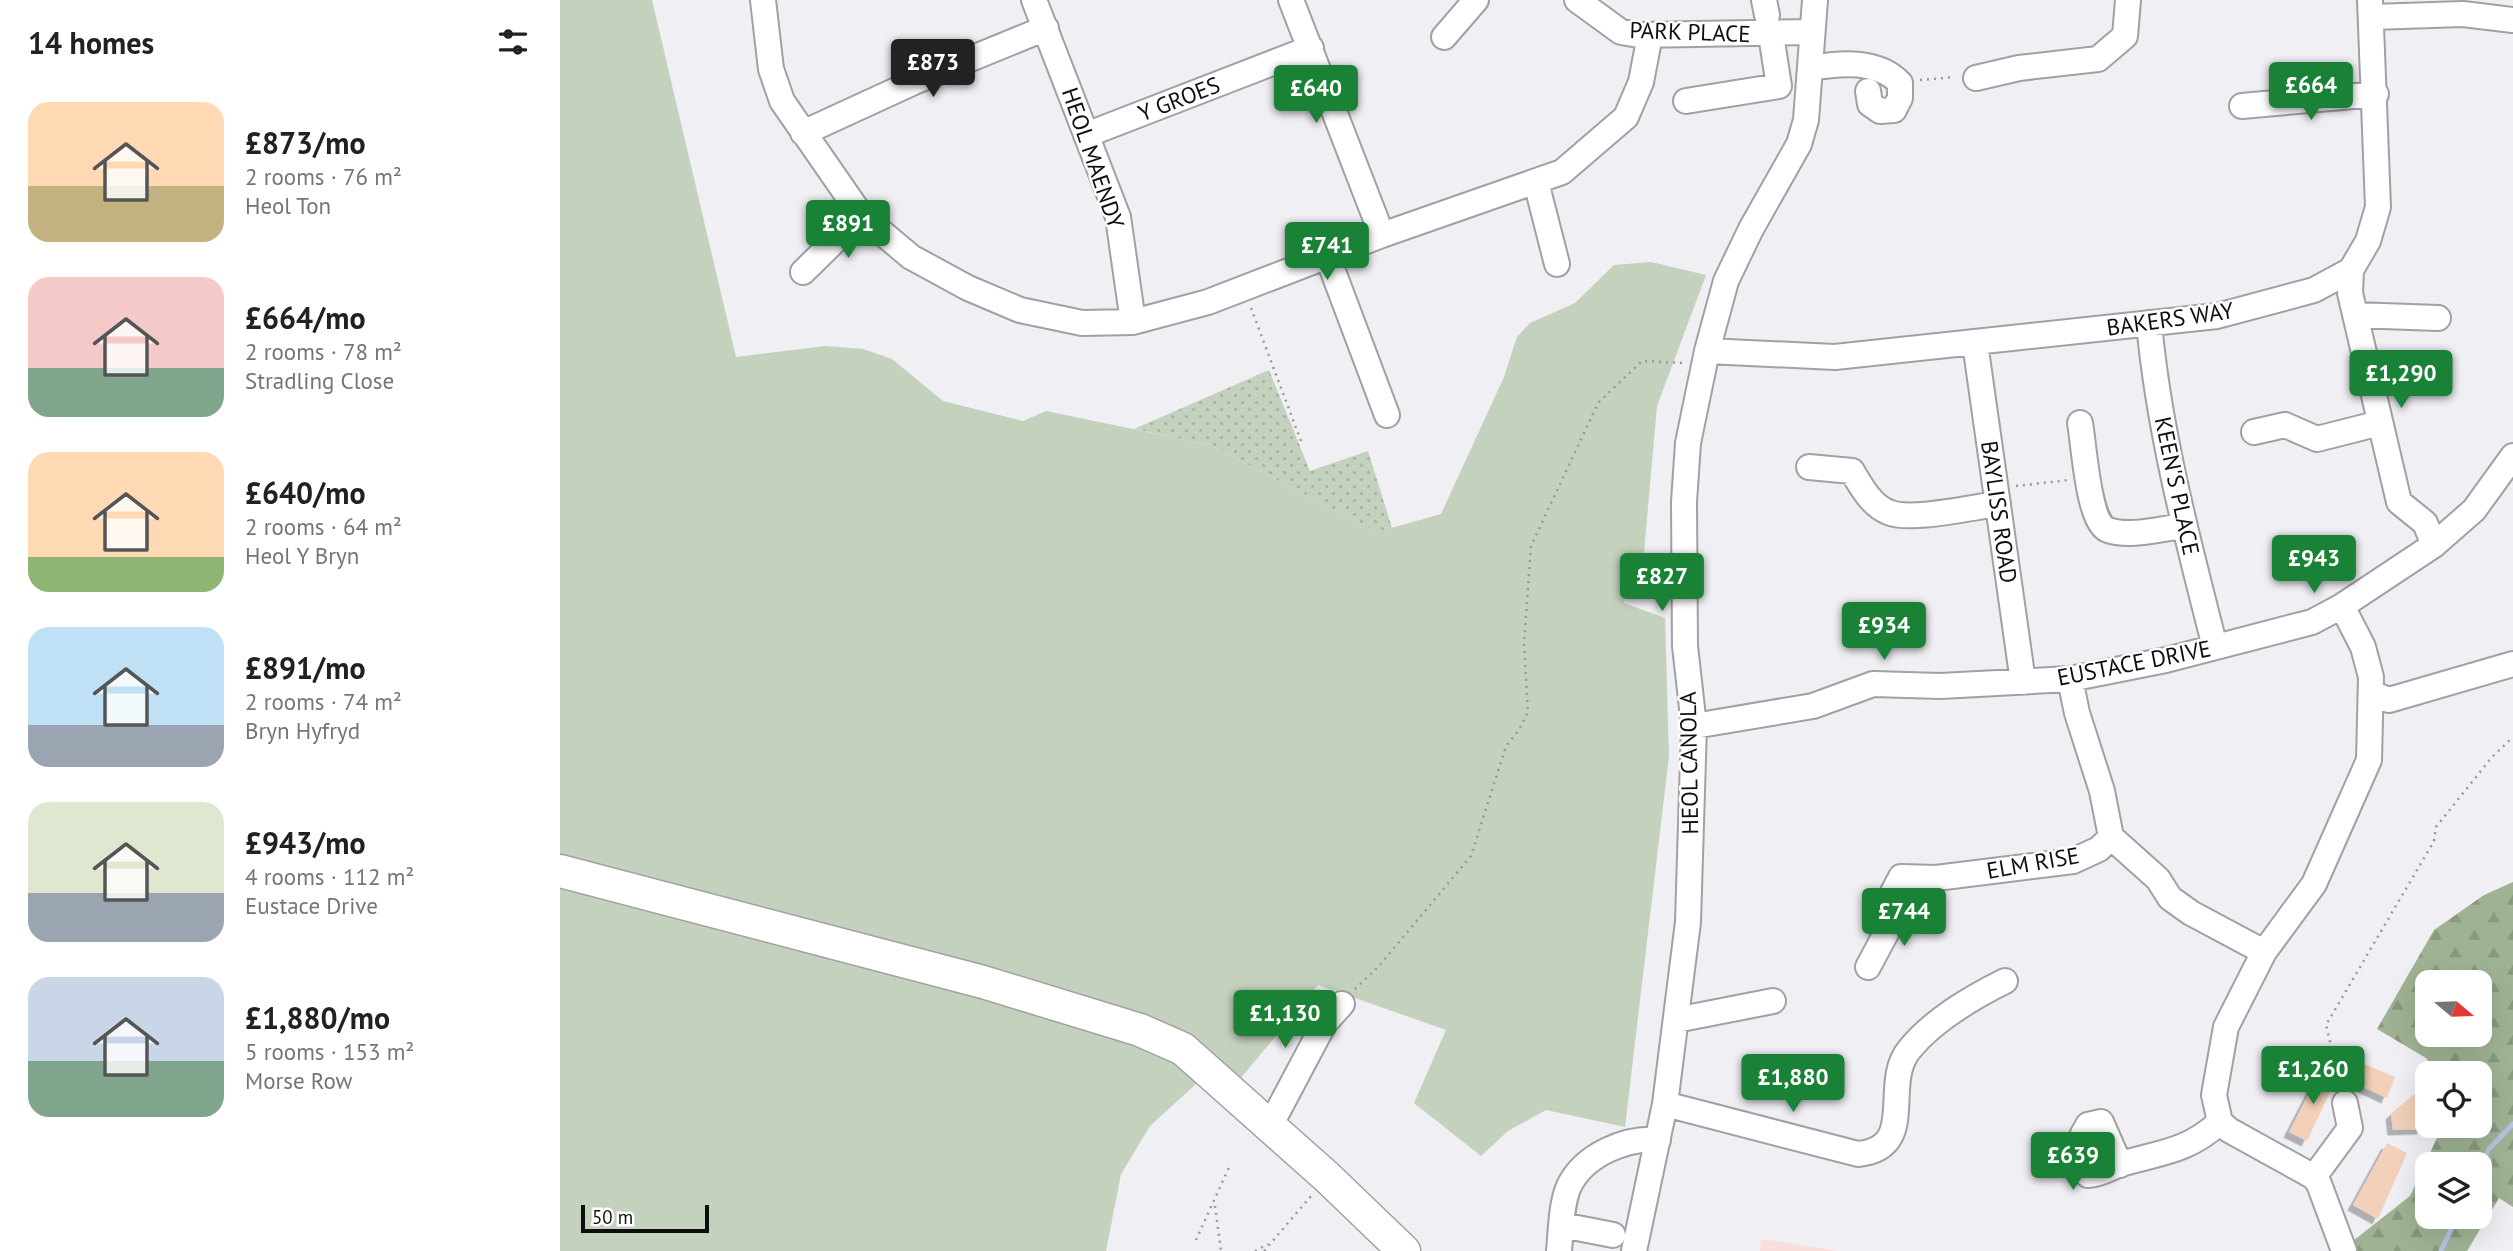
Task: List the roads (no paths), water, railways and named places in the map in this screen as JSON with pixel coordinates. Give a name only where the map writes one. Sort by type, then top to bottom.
[{"type":"main road","points":[[560,871],[983,982],[1140,1030],[1183,1049],[1327,1177],[1404,1251]]},
{"type":"street","points":[[762,0],[771,69],[782,101],[861,215],[911,257],[968,288],[1020,310],[1082,323],[1133,322],[1244,289],[1382,235],[1562,172],[1626,117],[1641,82],[1650,36]]},
{"type":"street","name":"HEOL MAENDY","points":[[1034,0],[1118,217],[1133,322]]},
{"type":"street","points":[[1291,0],[1382,235]]},
{"type":"street","points":[[1444,37],[1476,0]]},
{"type":"street","name":"PARK PLACE","points":[[1577,0],[1621,32],[1650,36],[1767,17],[1812,32]]},
{"type":"street","name":"HEOL CANOLA","points":[[1634,1251],[1665,1104],[1688,922],[1694,726],[1685,646],[1684,502],[1688,443],[1706,357],[1726,281],[1799,144],[1806,120],[1815,0]]},
{"type":"street","points":[[1976,78],[2019,68],[2098,59],[2125,36],[2128,0]]},
{"type":"street","points":[[2434,545],[2425,523],[2399,502],[2350,293],[2351,270],[2368,241],[2378,207],[2371,8],[2513,20]]},
{"type":"street","points":[[1686,101],[1779,86],[1767,17]]},
{"type":"street","points":[[803,133],[914,82],[1046,28]]},
{"type":"street","name":"Y GROES","points":[[1086,135],[1311,48]]},
{"type":"street","points":[[1810,68],[1838,63],[1864,65],[1891,73],[1900,83],[1900,98],[1894,110],[1880,111],[1870,104],[1868,91]]},
{"type":"street","points":[[2242,106],[2376,94]]},
{"type":"street","points":[[1536,182],[1557,264]]},
{"type":"street","points":[[803,272],[861,215]]},
{"type":"street","points":[[1328,258],[1387,415]]},
{"type":"street","name":"BAKERS WAY","points":[[1706,357],[1836,357],[2217,316],[2314,290],[2351,270]]},
{"type":"street","points":[[2356,315],[2438,318]]},
{"type":"street","name":"KEEN'S PLACE","points":[[2149,323],[2153,371],[2184,526],[2215,648]]},
{"type":"street","name":"BAYLISS ROAD","points":[[1975,343],[2022,682]]},
{"type":"street","points":[[2080,423],[2095,517],[2105,530],[2123,533],[2184,526]]},
{"type":"street","points":[[2254,432],[2285,425],[2316,439],[2380,423]]},
{"type":"street","name":"EUSTACE DRIVE","points":[[1694,726],[1813,705],[1873,684],[1941,686],[2070,678],[2215,648],[2312,622],[2342,606],[2434,545],[2474,510],[2513,456]]},
{"type":"street","points":[[1809,467],[1852,471],[1875,504],[1889,513],[1907,515],[1996,496]]},
{"type":"street","points":[[2342,606],[2363,647],[2371,693],[2370,760],[2314,884],[2264,952],[2226,1027],[2214,1094],[2220,1122],[2314,1177],[2319,1184],[2342,1250]]},
{"type":"street","points":[[2371,693],[2389,700],[2513,664]]},
{"type":"street","points":[[2070,678],[2077,713],[2102,791],[2111,837],[2158,879],[2171,898],[2191,913],[2264,952]]},
{"type":"street","name":"ELM RISE","points":[[1868,967],[1900,907],[1891,896],[1901,877],[1936,878],[2073,861],[2099,849],[2111,837]]},
{"type":"street","points":[[1665,1104],[1857,1154],[1872,1153],[1889,1138],[1897,1124],[1896,1080],[1898,1067],[1908,1050],[1933,1027],[1983,992],[2005,981]]},
{"type":"street","points":[[1676,1020],[1773,1001]]},
{"type":"street","points":[[1270,1126],[1314,1019],[1342,1004]]},
{"type":"street","points":[[2314,1177],[2350,1128],[2345,1103]]},
{"type":"street","points":[[2120,1165],[2168,1154],[2202,1139],[2220,1122]]},
{"type":"street","points":[[1559,1251],[1569,1186],[1578,1172],[1609,1149],[1632,1141],[1658,1140]]},
{"type":"street","points":[[1562,1225],[1613,1235]]},
{"type":"waterway","points":[[2488,1152],[2513,1124]]},
{"type":"waterway","points":[[2441,1251],[2451,1229]]}]
